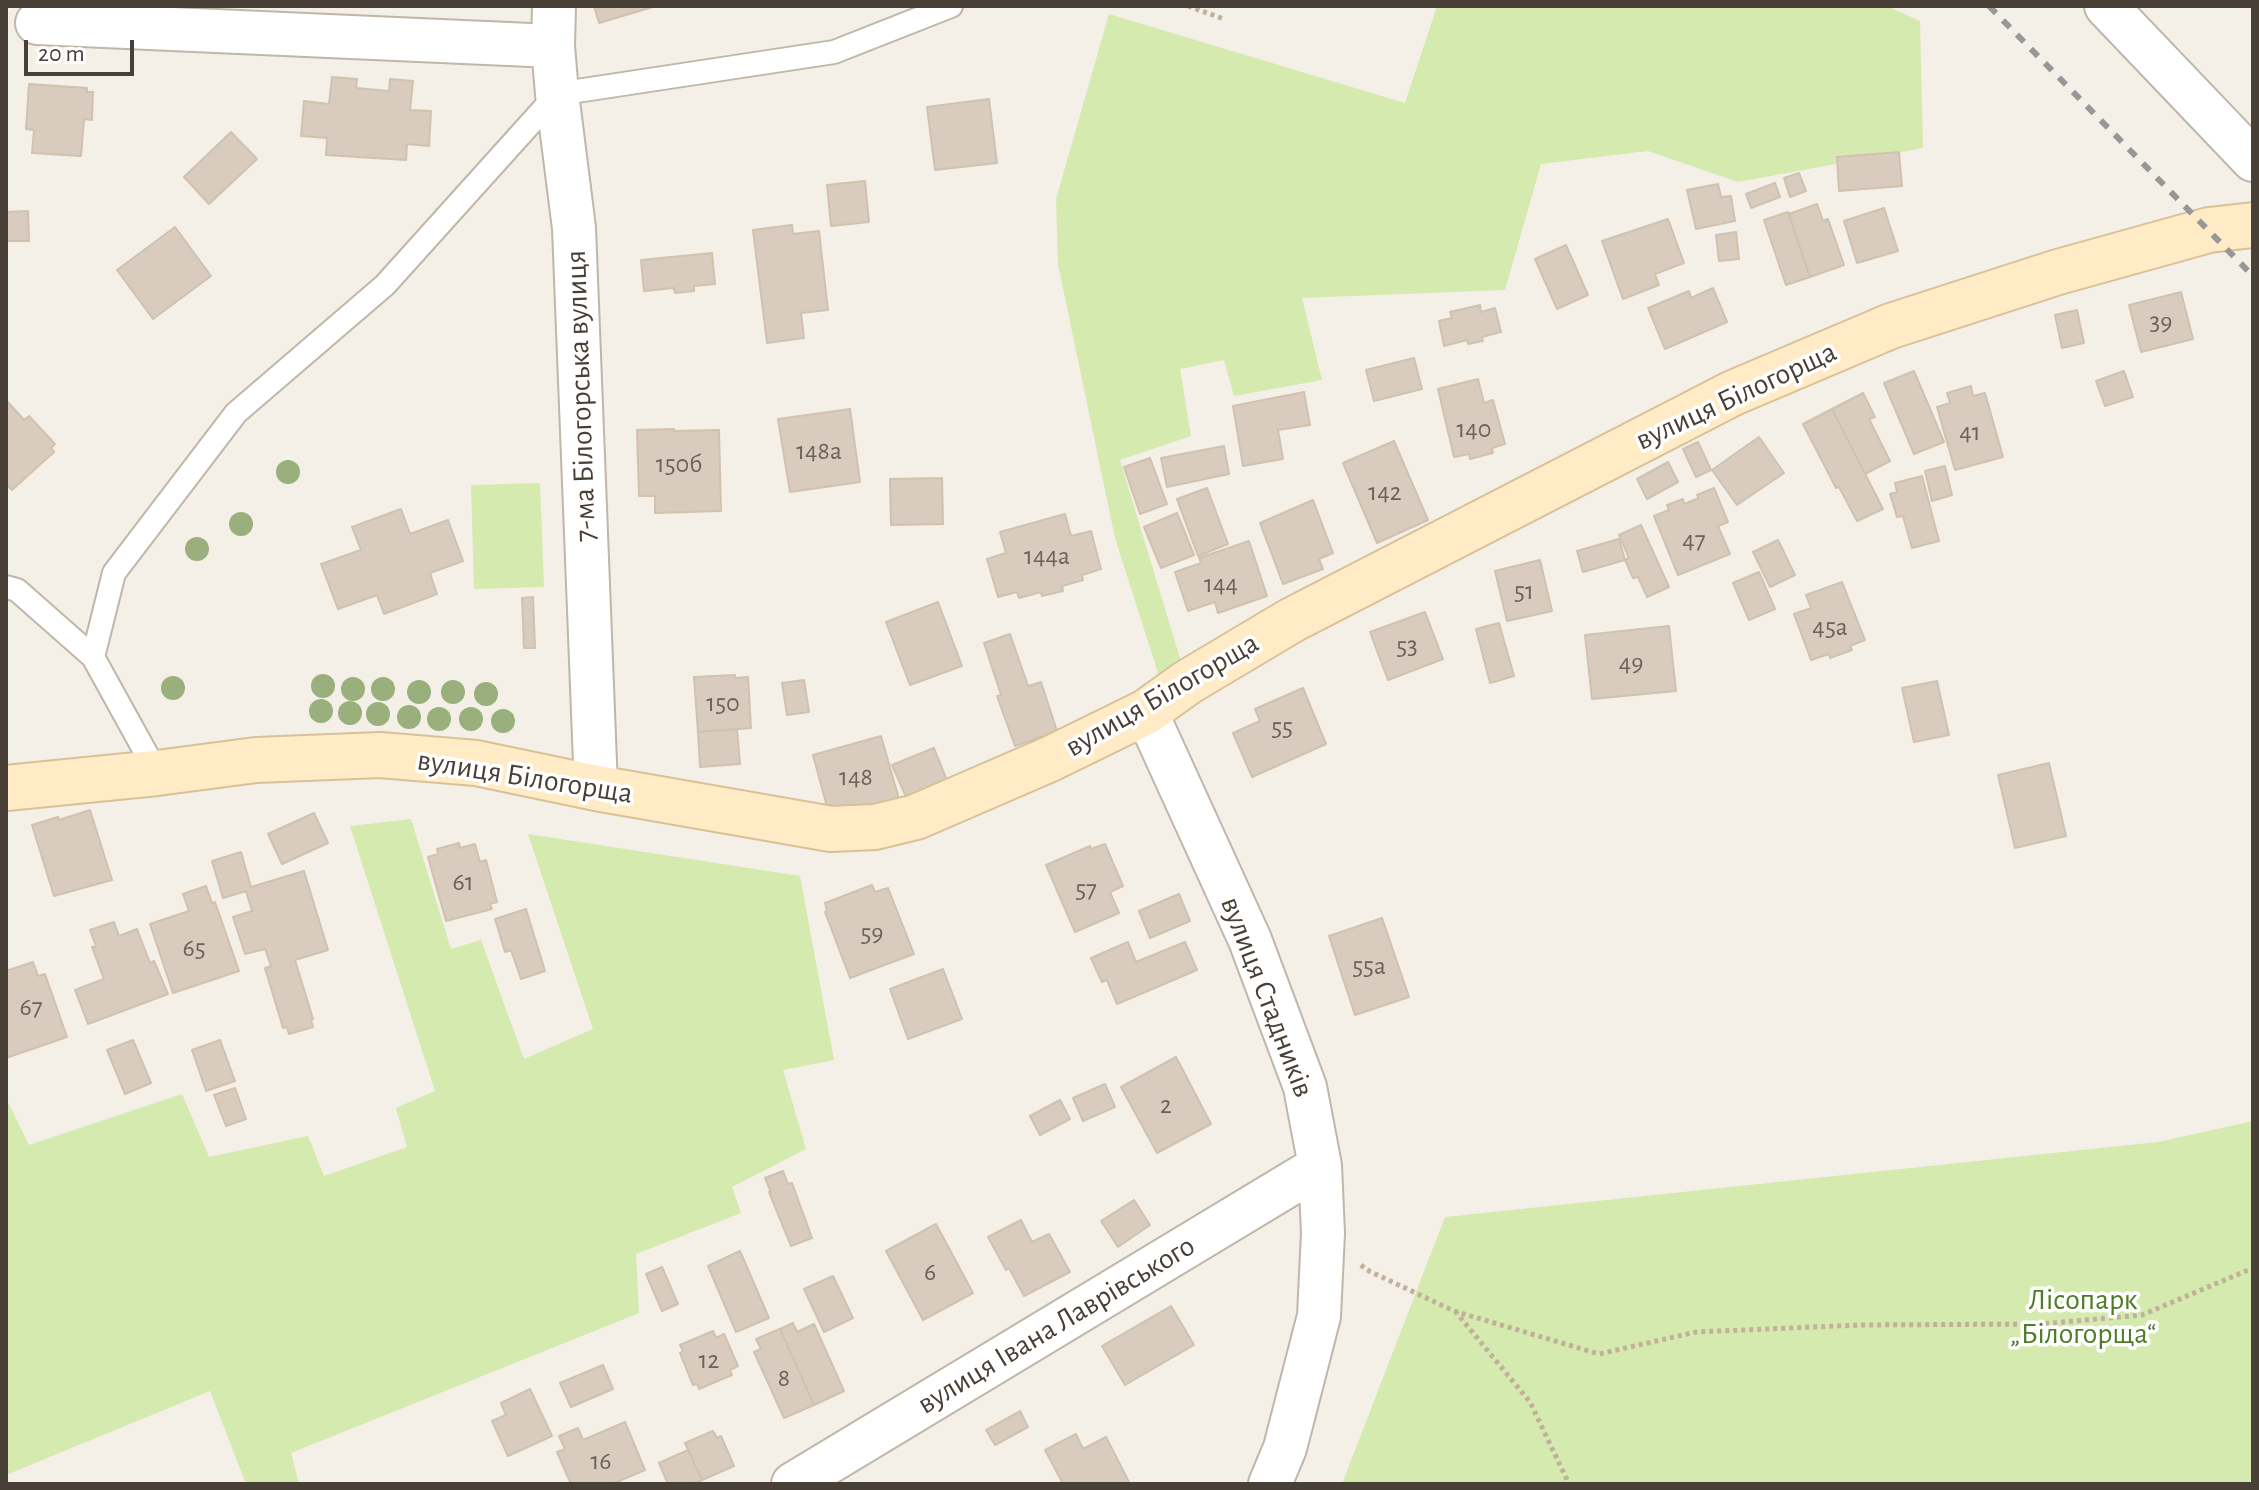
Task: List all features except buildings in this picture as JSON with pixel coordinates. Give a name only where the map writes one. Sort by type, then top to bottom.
[{"type":"street","points":[[2106,6],[2253,160]]},
{"type":"street","points":[[37,23],[554,26]]},
{"type":"street","name":"7-ма Білогорська вулиця","points":[[554,26],[557,94],[574,228],[596,788]]},
{"type":"street","name":"вулиця Білогорща","points":[[6,788],[256,760],[380,755],[476,763],[596,788],[831,829],[875,827],[916,817],[1050,759],[1146,712],[1188,682],[1292,620],[1733,393],[1891,326],[2058,272],[2209,230],[2253,225]]},
{"type":"street","name":"вулиця Стадників","points":[[1146,712],[1250,940],[1305,1087],[1320,1166],[1323,1233],[1319,1316],[1285,1448],[1270,1484]]},
{"type":"street","name":"вулиця Івана Лаврівського","points":[[793,1484],[1320,1166]]},
{"type":"lane","points":[[93,657],[114,573],[236,413],[385,285],[557,94],[834,52],[951,6]]},
{"type":"lane","points":[[6,587],[17,590],[93,657],[157,773]]},
{"type":"path","points":[[1188,6],[1224,19]]},
{"type":"path","points":[[1323,1233],[1367,1270],[1454,1311],[1599,1354],[1696,1332],[1861,1325],[2041,1324],[2142,1315],[2253,1268]]},
{"type":"path","points":[[1454,1311],[1530,1402],[1569,1484]]},
{"type":"green space","points":[[1437,6],[1887,6],[1920,21],[1923,148],[1738,182],[1648,151],[1541,164],[1505,290],[1302,298],[1322,380],[1234,396],[1224,360],[1180,369],[1191,436],[1120,460],[1182,665],[1159,676],[1115,538],[1058,264],[1056,199],[1109,14],[1405,103]]},
{"type":"green space","points":[[540,483],[544,587],[474,589],[471,485]]},
{"type":"green space","points":[[411,819],[451,949],[481,940],[524,1059],[593,1029],[528,834],[800,876],[834,1060],[783,1070],[806,1149],[732,1187],[741,1213],[636,1254],[639,1313],[291,1453],[299,1484],[246,1484],[210,1391],[6,1475],[6,1098],[29,1145],[182,1094],[209,1157],[308,1136],[324,1176],[407,1147],[396,1108],[435,1091],[350,826]]},
{"type":"green space","name":"Лісопарк „Білогорща“","points":[[2253,1121],[2253,1484],[1342,1484],[1445,1217],[2158,1142]]},
{"type":"railway","points":[[1989,6],[2253,276]]}]
